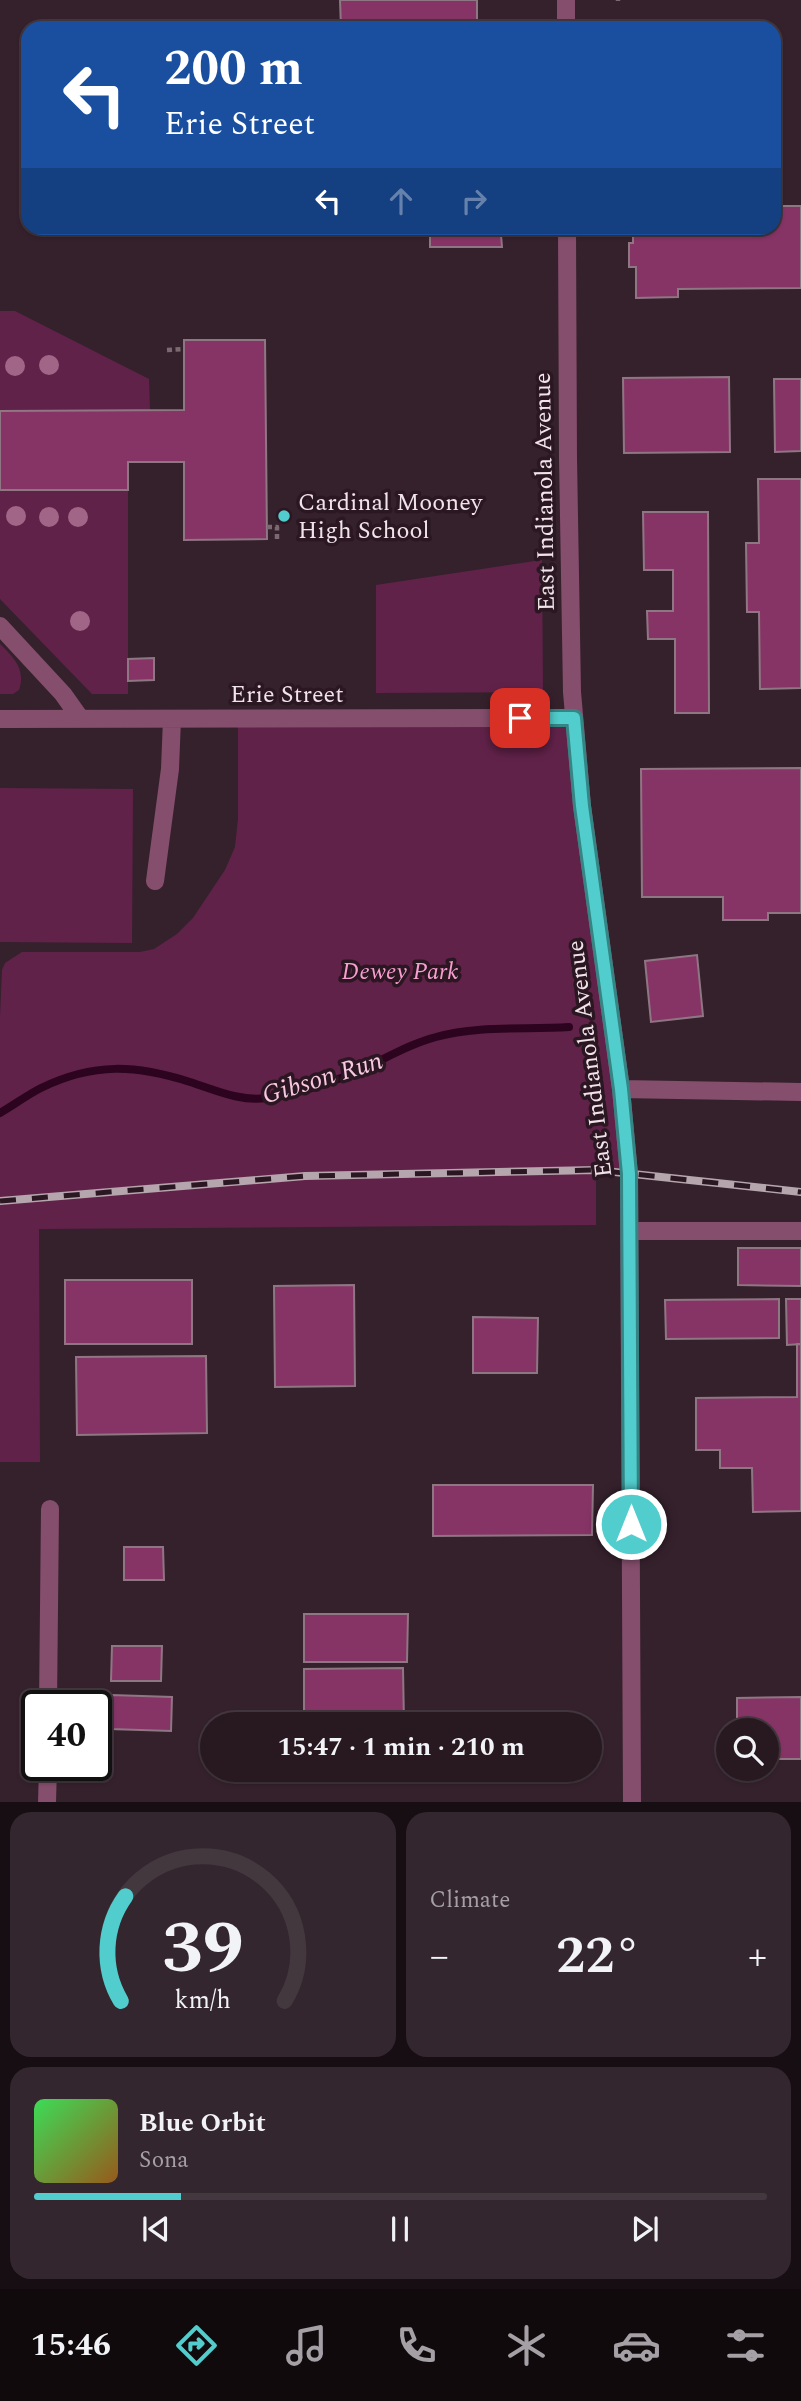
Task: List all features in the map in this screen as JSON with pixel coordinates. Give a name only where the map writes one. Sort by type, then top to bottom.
[{"type":"street","points":[[566,0],[566,21]]},
{"type":"street","name":"East Indianola Avenue","points":[[567,235],[569,573],[574,718],[582,806],[621,1089],[629,1174],[632,1802]]},
{"type":"street","points":[[0,626],[63,694],[80,718]]},
{"type":"street","name":"Erie Street","points":[[0,719],[574,718]]},
{"type":"street","points":[[155,881],[170,769],[172,719]]},
{"type":"street","points":[[621,1089],[801,1092]]},
{"type":"street","points":[[630,1231],[801,1231]]},
{"type":"street","points":[[48,1690],[50,1509]]},
{"type":"street","points":[[47,1802],[48,1781]]},
{"type":"path","points":[[167,350],[184,349]]},
{"type":"path","points":[[267,527],[277,527],[277,539]]},
{"type":"green space","points":[[0,311],[15,311],[149,379],[150,410],[0,411]]},
{"type":"green space","points":[[0,490],[128,490],[128,694],[92,694],[0,599]]},
{"type":"green space","points":[[542,560],[543,692],[376,693],[376,585]]},
{"type":"green space","points":[[0,644],[20,670],[19,690],[13,694],[0,694]]},
{"type":"green space","name":"Dewey Park","points":[[574,718],[629,1174],[596,1170],[596,1225],[39,1229],[40,1462],[0,1462],[0,1017],[2,970],[5,963],[22,952],[140,952],[154,949],[177,934],[193,918],[225,870],[235,847],[238,819],[238,719]]},
{"type":"green space","points":[[0,788],[133,789],[132,943],[0,942]]},
{"type":"building","points":[[340,0],[477,0],[477,21],[341,21]]},
{"type":"building","points":[[781,206],[801,206],[801,288],[678,289],[678,297],[636,298],[636,267],[629,267],[629,243],[633,243],[633,235],[781,235]]},
{"type":"building","points":[[430,235],[501,235],[502,247],[430,247]]},
{"type":"building","name":"Cardinal Mooney High School","points":[[184,340],[265,340],[267,539],[184,540],[184,462],[128,462],[128,490],[0,490],[0,411],[184,410]]},
{"type":"building","points":[[729,377],[730,452],[624,453],[623,378]]},
{"type":"building","points":[[774,379],[801,379],[801,451],[775,452]]},
{"type":"building","points":[[758,479],[801,479],[801,688],[760,689],[759,612],[747,612],[746,543],[759,543]]},
{"type":"building","points":[[643,512],[708,512],[709,713],[675,713],[675,639],[648,639],[647,611],[673,611],[673,570],[644,570]]},
{"type":"building","points":[[154,658],[154,680],[128,681],[128,659]]},
{"type":"building","points":[[801,768],[801,913],[768,913],[768,920],[723,920],[723,897],[642,897],[641,769]]},
{"type":"building","points":[[697,955],[703,1016],[651,1022],[645,961]]},
{"type":"building","points":[[738,1248],[801,1248],[801,1286],[738,1285]]},
{"type":"building","points":[[65,1280],[192,1280],[192,1344],[65,1344]]},
{"type":"building","points":[[354,1285],[355,1386],[275,1387],[274,1286]]},
{"type":"building","points":[[779,1299],[779,1338],[666,1339],[665,1300]]},
{"type":"building","points":[[786,1299],[801,1299],[801,1344],[787,1345]]},
{"type":"building","points":[[473,1317],[538,1318],[537,1373],[473,1373]]},
{"type":"building","points":[[797,1344],[801,1344],[801,1511],[753,1512],[752,1468],[720,1468],[720,1450],[696,1450],[696,1398],[797,1397]]},
{"type":"building","points":[[206,1356],[207,1433],[77,1435],[76,1357]]},
{"type":"building","points":[[433,1485],[593,1485],[592,1535],[433,1536]]},
{"type":"building","points":[[124,1547],[163,1547],[164,1580],[124,1580]]},
{"type":"building","points":[[304,1614],[408,1614],[407,1662],[304,1662]]},
{"type":"building","points":[[112,1646],[162,1646],[161,1681],[111,1681]]},
{"type":"building","points":[[403,1668],[404,1712],[304,1712],[304,1669]]},
{"type":"building","points":[[112,1695],[172,1697],[171,1731],[112,1729]]},
{"type":"building","points":[[801,1697],[801,1759],[779,1759],[779,1718],[737,1718],[737,1698]]},
{"type":"waterway","name":"Gibson Run","points":[[0,1113],[41,1088],[97,1070],[151,1072],[218,1092],[257,1099],[277,1097],[329,1082],[414,1045],[452,1033],[485,1029],[569,1027]]},
{"type":"railway","points":[[0,1201],[305,1176],[596,1170],[801,1192]]},
{"type":"place","name":"Cardinal Mooney High School","points":[[284,516]]},
{"type":"route","points":[[520,718],[574,718],[582,806],[621,1089],[629,1174],[631,1524]]}]
